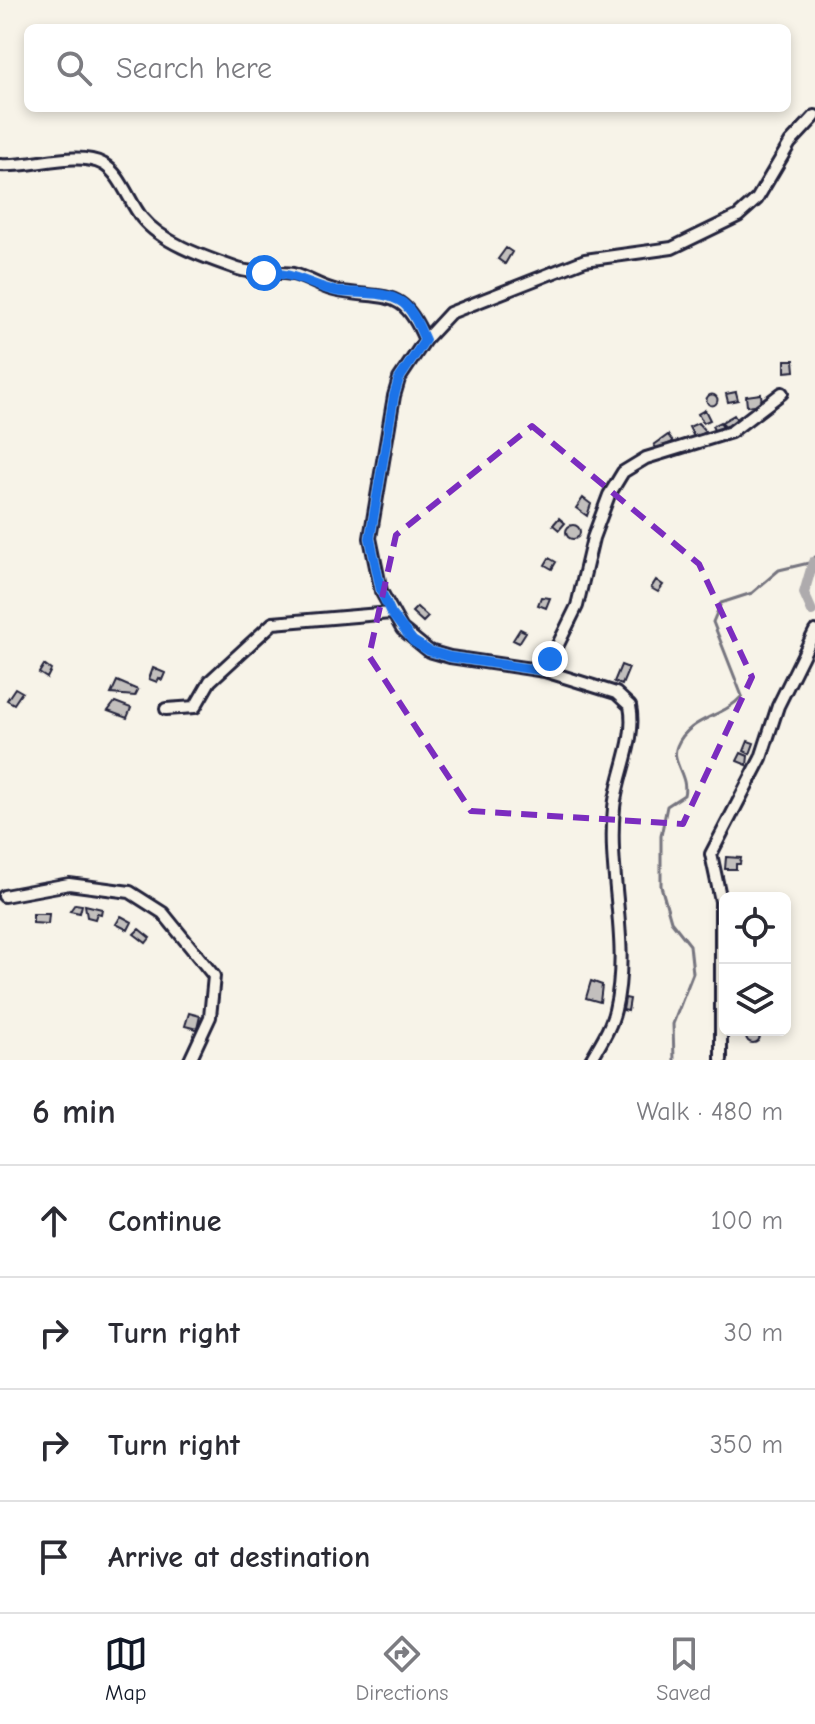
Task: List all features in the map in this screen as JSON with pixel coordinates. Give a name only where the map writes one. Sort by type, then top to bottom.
[{"type":"street","points":[[591,1060],[611,1022],[619,989],[620,928],[613,810],[632,716],[630,706],[616,693],[545,671],[429,651],[413,641],[391,613],[372,556],[371,528],[385,466],[394,396],[399,379],[437,324],[460,309],[585,260],[672,248],[738,216],[757,199],[790,143],[815,116]]},
{"type":"street","points":[[0,165],[31,166],[82,159],[104,164],[114,173],[143,219],[182,246],[247,271],[294,274],[339,292],[390,297],[410,311],[425,340]]},
{"type":"street","points":[[545,671],[577,606],[593,538],[609,495],[623,472],[646,458],[731,432],[782,393]]},
{"type":"street","points":[[166,709],[195,707],[210,681],[273,623],[391,613]]},
{"type":"street","points":[[721,1060],[721,901],[711,854],[761,758],[778,706],[815,631]]},
{"type":"street","points":[[4,896],[69,884],[118,889],[142,897],[163,913],[214,976],[210,1017],[190,1060]]},
{"type":"highlighted area","points":[[532,426],[699,564],[752,677],[683,824],[471,811],[369,656],[396,535]]},
{"type":"building","points":[[506,248],[512,252],[505,264],[498,259]]},
{"type":"building","points":[[785,360],[794,360],[795,371],[785,372]]},
{"type":"building","points":[[736,392],[738,400],[728,402],[726,394]]},
{"type":"building","points":[[761,394],[762,404],[747,406],[746,396]]},
{"type":"building","points":[[712,395],[717,400],[712,405],[707,400]]},
{"type":"building","points":[[705,410],[710,420],[703,423],[698,414]]},
{"type":"building","points":[[734,415],[740,425],[727,432],[722,422]]},
{"type":"building","points":[[720,422],[724,430],[716,434],[712,426]]},
{"type":"building","points":[[698,423],[706,432],[694,437],[689,427]]},
{"type":"building","points":[[668,435],[673,442],[657,449],[654,445]]},
{"type":"building","points":[[583,498],[591,504],[587,516],[576,508]]},
{"type":"building","points":[[559,518],[565,523],[559,530],[553,525]]},
{"type":"building","points":[[573,525],[580,532],[573,539],[566,532]]},
{"type":"building","points":[[549,558],[556,562],[552,569],[545,565]]},
{"type":"building","points":[[656,580],[663,585],[658,592],[651,588]]},
{"type":"building","points":[[541,597],[550,598],[546,608],[538,605]]},
{"type":"building","points":[[417,607],[428,617],[423,622],[412,612]]},
{"type":"building","points":[[520,629],[526,632],[519,643],[513,640]]},
{"type":"building","points":[[44,665],[51,670],[47,678],[39,673]]},
{"type":"building","points":[[621,665],[629,668],[622,685],[614,682]]},
{"type":"building","points":[[153,668],[165,673],[162,680],[149,679]]},
{"type":"building","points":[[117,681],[138,690],[135,696],[111,694]]},
{"type":"building","points":[[15,688],[22,692],[14,704],[7,700]]},
{"type":"building","points":[[115,702],[131,708],[127,718],[108,711]]},
{"type":"building","points":[[748,741],[754,743],[750,754],[744,751]]},
{"type":"building","points":[[741,753],[748,756],[747,765],[737,761]]},
{"type":"building","points":[[726,857],[741,858],[740,864],[736,864],[736,869],[725,869]]},
{"type":"building","points":[[75,904],[82,905],[80,913],[70,911]]},
{"type":"building","points":[[85,905],[102,909],[101,914],[97,913],[95,919],[87,917]]},
{"type":"building","points":[[33,914],[49,914],[48,924],[33,923]]},
{"type":"building","points":[[121,916],[132,922],[128,930],[116,924]]},
{"type":"building","points":[[139,929],[150,938],[146,943],[134,934]]},
{"type":"building","points":[[591,981],[602,985],[600,1002],[586,998]]},
{"type":"building","points":[[625,998],[630,999],[628,1011],[623,1010]]},
{"type":"building","points":[[189,1013],[200,1016],[197,1029],[185,1026]]},
{"type":"building","points":[[746,1036],[760,1036],[758,1041],[748,1041]]},
{"type":"waterway","points":[[674,1060],[673,1024],[693,973],[690,945],[671,921],[661,886],[661,836],[667,806],[684,795],[685,788],[675,752],[682,736],[690,729],[726,709],[742,696],[713,622],[721,603],[752,593],[779,570],[813,562],[815,557]]},
{"type":"waterway","points":[[812,611],[804,593],[813,562]]},
{"type":"route","points":[[264,273],[294,274],[339,292],[380,294],[400,301],[416,320],[425,340],[399,379],[394,396],[385,466],[370,538],[381,591],[402,629],[429,651],[450,657],[545,671],[550,659]]}]
